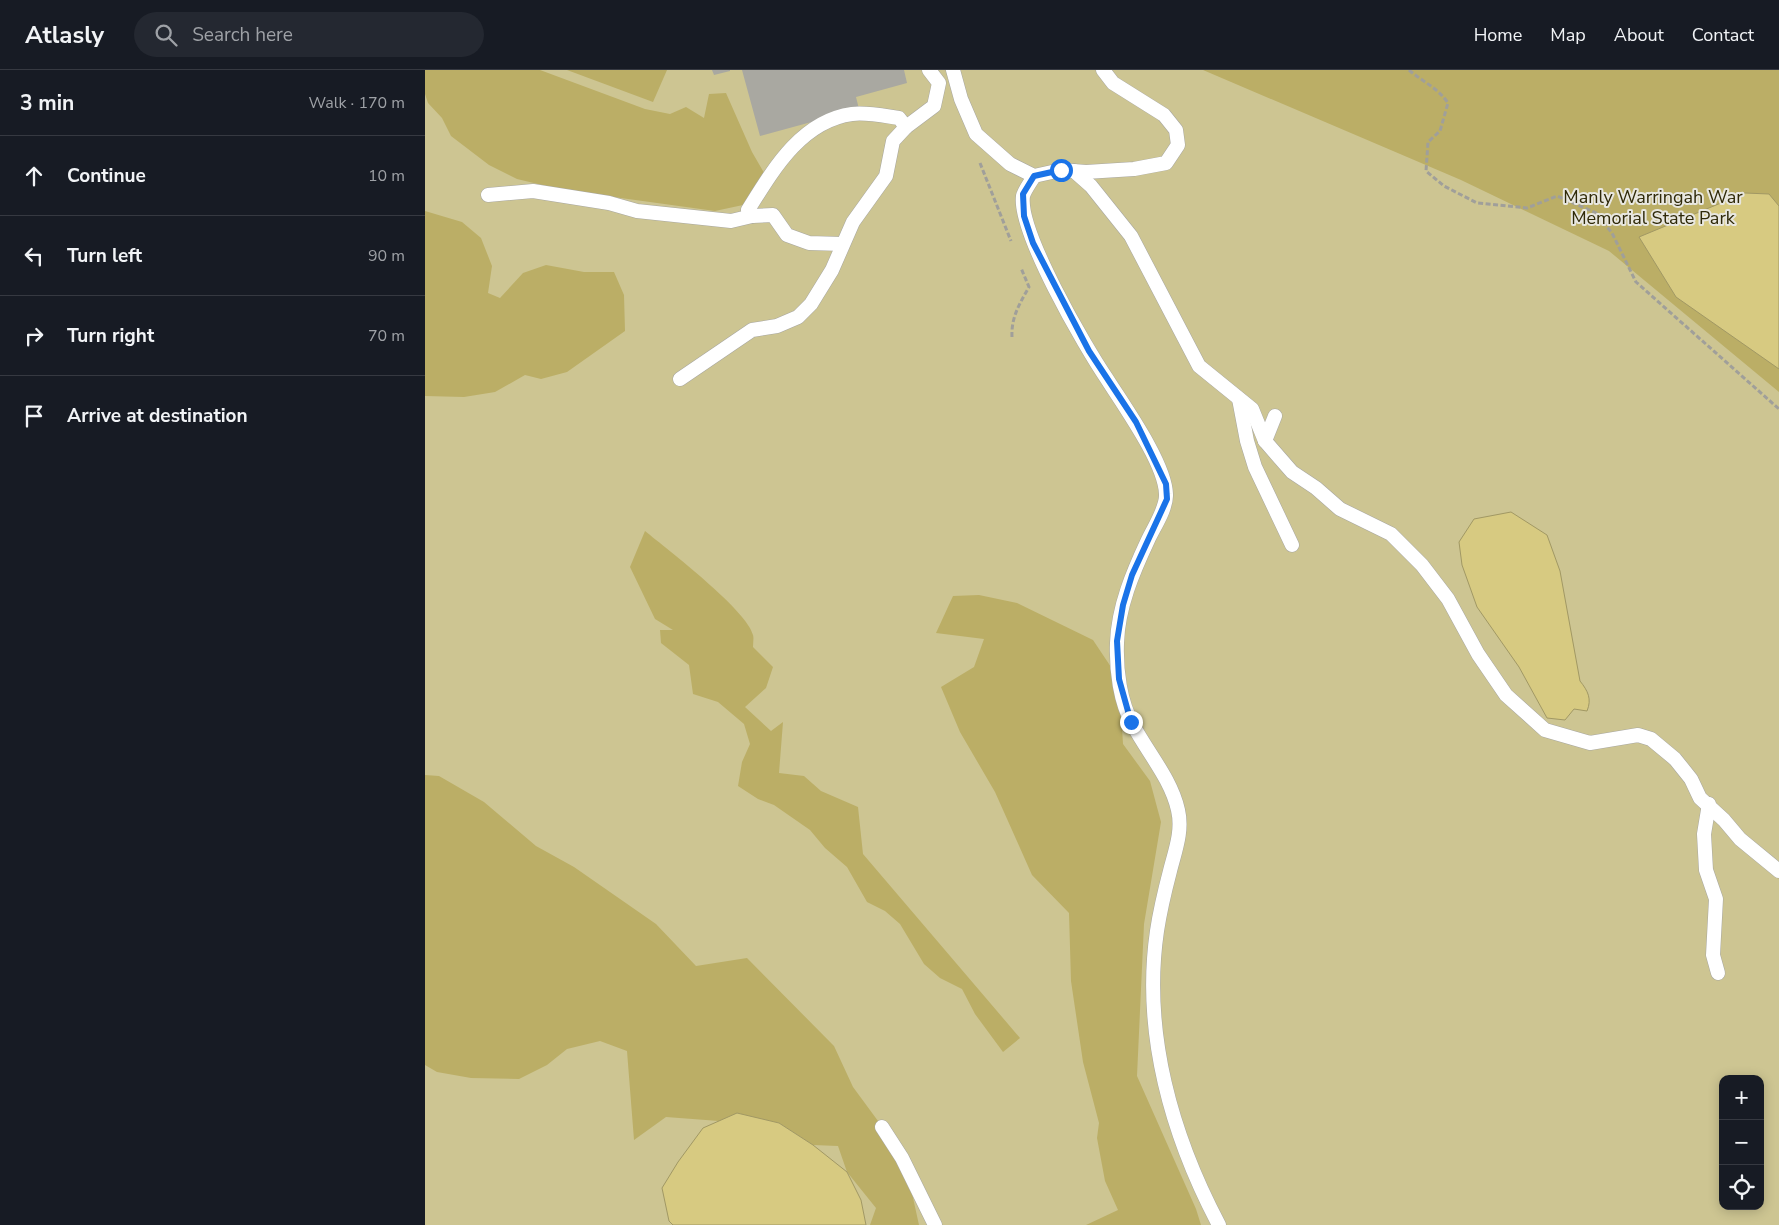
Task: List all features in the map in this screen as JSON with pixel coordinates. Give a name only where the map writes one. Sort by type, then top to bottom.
[{"type":"lane","points":[[680,379],[752,330],[777,326],[798,317],[811,304],[832,270],[853,222],[886,176],[893,141],[906,127],[934,106],[939,83],[929,70]]},
{"type":"lane","points":[[953,70],[961,99],[976,134],[1010,164],[1034,176],[1061,170],[1134,169],[1166,163],[1178,145],[1176,130],[1164,115],[1113,83],[1103,70]]},
{"type":"lane","points":[[752,216],[749,210],[779,160],[813,129],[825,122],[853,114],[899,118],[906,127]]},
{"type":"lane","points":[[1074,171],[1091,186],[1131,236],[1199,366],[1252,409],[1265,440],[1292,472],[1316,488],[1340,509],[1391,534],[1422,565],[1448,599],[1478,654],[1506,695],[1545,730],[1590,743],[1638,735],[1651,740],[1675,759],[1691,779],[1700,798],[1758,849],[1779,871]]},
{"type":"lane","points":[[1034,176],[1023,194],[1024,216],[1033,243],[1089,351],[1136,422],[1166,484],[1167,499],[1132,575],[1123,605],[1117,641],[1119,679],[1131,722],[1169,787],[1178,810],[1180,831],[1157,930],[1153,966],[1156,1033],[1167,1098],[1199,1186],[1219,1225]]},
{"type":"lane","points":[[488,195],[533,191],[609,203],[637,211],[731,220],[773,215],[787,235],[809,243],[842,244]]},
{"type":"lane","points":[[1239,399],[1247,441],[1255,467],[1292,545]]},
{"type":"lane","points":[[1265,440],[1275,416]]},
{"type":"lane","points":[[1709,804],[1704,834],[1705,870],[1716,899],[1713,955],[1718,973]]},
{"type":"lane","points":[[882,1127],[896,1146],[935,1225]]},
{"type":"path","points":[[1409,70],[1426,85],[1439,90],[1448,103],[1440,131],[1428,142],[1426,171],[1444,186],[1477,203],[1527,208],[1557,196],[1596,213],[1612,233],[1636,282],[1779,409]]},
{"type":"path","points":[[979,160],[1011,242]]},
{"type":"path","points":[[1012,337],[1011,327],[1016,310],[1029,287],[1018,260]]},
{"type":"green space","points":[[425,70],[1656,70],[1779,136],[1779,1225],[425,1225]]},
{"type":"green space","points":[[425,70],[540,70],[645,109],[670,114],[686,107],[704,118],[709,94],[726,93],[752,152],[771,185],[757,202],[715,211],[563,190],[517,179],[489,165],[451,136],[442,118],[428,103],[425,94]]},
{"type":"green space","points":[[567,70],[667,70],[653,102]]},
{"type":"green space","name":"Manly Warringah War Memorial State Park","points":[[1203,70],[1779,70],[1779,392],[1609,251],[1461,180]]},
{"type":"green space","points":[[425,211],[462,222],[481,238],[492,266],[488,293],[500,298],[523,273],[546,265],[584,272],[614,272],[624,295],[625,331],[567,372],[541,379],[525,375],[495,392],[464,397],[425,396]]},
{"type":"green space","points":[[645,531],[688,565],[722,596],[748,624],[753,636],[753,647],[773,667],[766,688],[745,707],[771,731],[783,722],[779,773],[804,776],[821,791],[858,807],[863,854],[1020,1038],[1003,1052],[975,1014],[962,989],[940,978],[924,964],[900,924],[885,911],[867,902],[847,867],[825,848],[810,830],[774,805],[758,799],[738,786],[742,762],[750,744],[744,724],[718,702],[693,694],[689,665],[661,643],[660,630],[673,630],[655,619],[630,567]]},
{"type":"green space","points":[[979,595],[1017,603],[1093,640],[1119,679],[1123,744],[1150,781],[1161,822],[1144,924],[1137,1076],[1196,1209],[1201,1225],[1086,1225],[1118,1210],[1105,1181],[1097,1138],[1099,1123],[1083,1062],[1071,981],[1069,913],[1032,875],[995,792],[960,732],[941,687],[974,667],[984,639],[936,633],[953,596]]},
{"type":"green space","points":[[425,775],[439,776],[484,802],[536,846],[574,867],[656,924],[696,966],[747,958],[834,1046],[853,1087],[892,1140],[906,1166],[919,1225],[870,1225],[876,1208],[847,1172],[838,1146],[813,1145],[779,1123],[757,1118],[719,1121],[666,1117],[634,1140],[627,1051],[600,1041],[567,1049],[547,1065],[519,1079],[471,1078],[437,1072],[425,1065]]},
{"type":"shaded area","points":[[1745,193],[1769,194],[1779,206],[1779,369],[1676,297],[1639,237]]},
{"type":"shaded area","points":[[1511,512],[1547,535],[1560,571],[1580,681],[1589,699],[1587,711],[1574,709],[1565,720],[1547,718],[1519,667],[1477,607],[1462,565],[1459,542],[1474,519]]},
{"type":"shaded area","points":[[737,1113],[779,1123],[813,1145],[847,1172],[861,1200],[866,1225],[673,1225],[669,1221],[662,1188],[703,1128]]},
{"type":"building","points":[[712,70],[730,70],[730,71],[714,75]]},
{"type":"building","points":[[742,70],[904,70],[907,83],[856,97],[859,109],[760,136]]},
{"type":"route","points":[[1061,170],[1034,176],[1023,194],[1024,216],[1033,243],[1089,351],[1136,422],[1166,484],[1167,499],[1132,575],[1123,605],[1117,641],[1119,679],[1131,722]]}]
